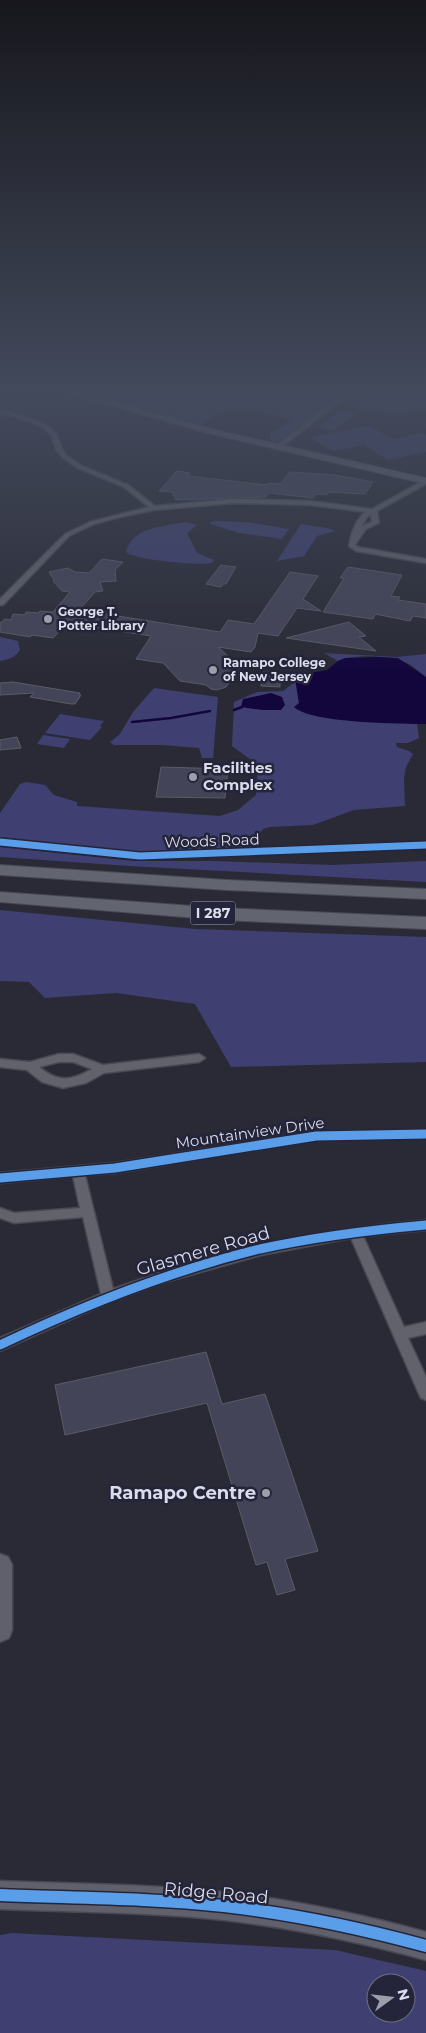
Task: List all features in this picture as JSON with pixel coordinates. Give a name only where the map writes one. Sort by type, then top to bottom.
[{"type":"highway","name":"I 287","points":[[0,870],[227,885],[426,894]]},
{"type":"highway","name":"I 287","points":[[0,897],[221,914],[426,923]]},
{"type":"main road","points":[[0,1565],[0,1630]]},
{"type":"street","points":[[123,485],[154,508]]},
{"type":"street","points":[[355,539],[354,534],[364,516],[419,485]]},
{"type":"street","points":[[0,603],[67,535],[104,519],[154,508],[212,502],[269,501],[320,503],[374,511]]},
{"type":"street","points":[[374,511],[376,523],[364,528],[351,545],[356,549],[412,557],[426,561]]},
{"type":"street","name":"Woods Road","points":[[0,842],[140,856],[426,845]]},
{"type":"street","points":[[0,1063],[30,1066],[55,1058],[70,1057],[85,1060],[101,1069]]},
{"type":"street","points":[[30,1066],[46,1079],[63,1084],[82,1080],[101,1069],[199,1058]]},
{"type":"street","name":"Mountainview Drive","points":[[0,1178],[78,1172],[298,1138],[337,1135],[426,1134]]},
{"type":"street","points":[[78,1172],[108,1295]]},
{"type":"street","points":[[0,1213],[14,1218],[88,1212]]},
{"type":"street","name":"Glasmere Road","points":[[0,1345],[108,1295],[228,1256],[270,1246],[355,1232],[426,1226]]},
{"type":"street","points":[[355,1232],[426,1394]]},
{"type":"street","points":[[399,1334],[426,1328]]},
{"type":"street","name":"Ridge Road","points":[[0,1895],[179,1903],[253,1909],[327,1921],[383,1933],[426,1946]]},
{"type":"shaded area","points":[[186,522],[197,525],[187,533],[197,553],[214,560],[212,563],[167,562],[141,558],[126,552],[129,544],[135,537],[150,529]]},
{"type":"shaded area","points":[[210,522],[247,522],[289,529],[282,539],[239,533],[210,524]]},
{"type":"shaded area","points":[[301,524],[336,531],[317,536],[304,556],[277,561]]},
{"type":"shaded area","points":[[0,637],[18,641],[20,650],[12,658],[0,661]]},
{"type":"shaded area","points":[[324,653],[397,657],[426,654],[426,677],[410,664],[400,660],[363,656],[338,661]]},
{"type":"shaded area","points":[[345,658],[398,658],[426,677],[426,724],[357,722],[318,716],[303,712],[294,707],[299,703],[295,679],[299,675],[327,670]]},
{"type":"shaded area","points":[[296,681],[299,703],[356,721],[417,724],[419,738],[408,743],[396,743],[397,747],[413,754],[406,767],[404,778],[405,806],[354,810],[313,825],[270,827],[263,829],[249,849],[133,852],[0,837],[0,813],[20,784],[26,782],[45,785],[54,795],[77,802],[77,806],[220,816],[238,810],[256,795],[258,765],[232,746],[234,702],[257,692],[283,691]]},
{"type":"shaded area","points":[[154,688],[218,697],[213,758],[202,758],[199,748],[162,745],[114,745],[110,742],[120,734],[133,712]]},
{"type":"shaded area","points":[[271,693],[282,697],[285,705],[281,710],[241,707],[243,699]]},
{"type":"shaded area","points":[[60,714],[104,721],[100,726],[102,727],[90,740],[45,733]]},
{"type":"shaded area","points":[[43,735],[70,739],[64,748],[37,744]]},
{"type":"shaded area","points":[[0,847],[133,861],[215,861],[332,865],[426,861],[426,882],[0,857]]},
{"type":"shaded area","points":[[0,910],[195,929],[426,937],[426,1062],[231,1067],[195,1004],[116,993],[45,998],[29,982],[0,981]]},
{"type":"shaded area","points":[[12,1933],[335,1950],[426,1971],[426,2033],[0,2033],[0,1935]]},
{"type":"building","points":[[165,485],[371,485],[365,494],[328,492],[327,495],[316,494],[313,498],[269,493],[266,497],[176,500],[172,492],[159,491]]},
{"type":"building","points":[[102,559],[123,562],[115,570],[116,581],[100,582],[103,591],[95,592],[79,610],[220,632],[228,620],[254,624],[290,572],[318,576],[303,599],[321,611],[297,608],[278,636],[258,633],[255,647],[251,652],[218,647],[241,668],[226,687],[217,690],[211,689],[206,685],[180,681],[163,663],[136,659],[151,636],[67,623],[53,638],[32,635],[30,637],[0,632],[0,623],[5,619],[11,620],[13,614],[25,615],[26,612],[38,613],[40,611],[53,612],[70,592],[62,591],[53,581],[49,572],[68,568],[75,572],[89,573]]},
{"type":"building","points":[[221,565],[236,567],[226,584],[223,584],[221,587],[206,584]]},
{"type":"building","points":[[348,567],[402,575],[391,596],[400,597],[398,600],[426,604],[426,618],[413,616],[410,621],[375,614],[373,619],[323,612],[344,578],[340,578]]},
{"type":"building","points":[[349,622],[366,636],[359,637],[376,651],[286,638]]},
{"type":"building","points":[[263,672],[280,673],[280,687],[261,686]]},
{"type":"building","points":[[13,682],[80,693],[79,695],[81,695],[75,704],[71,704],[30,697],[34,693],[0,695],[0,683]]},
{"type":"building","points":[[17,737],[21,748],[0,750],[0,740]]},
{"type":"building","name":"Facilities Complex","points":[[161,767],[228,769],[225,798],[156,797]]},
{"type":"building","name":"Ramapo Centre","points":[[206,1352],[222,1404],[265,1394],[318,1551],[285,1559],[295,1590],[277,1595],[267,1562],[256,1565],[207,1403],[65,1435],[55,1385]]},
{"type":"waterway","points":[[234,710],[242,707]]},
{"type":"waterway","points":[[132,722],[210,711]]},
{"type":"cycle path","points":[[0,842],[140,856],[426,845]]},
{"type":"cycle path","points":[[0,1178],[115,1168],[316,1136],[426,1134]]},
{"type":"cycle path","points":[[0,1345],[102,1299],[207,1263],[315,1238],[370,1230],[426,1225]]},
{"type":"cycle path","points":[[0,1895],[160,1901],[224,1906],[320,1920],[363,1929],[426,1946]]},
{"type":"place","name":"George T. Potter Library","points":[[48,619]]},
{"type":"place","name":"Ramapo College of New Jersey","points":[[213,670]]},
{"type":"place","name":"Facilities Complex","points":[[193,777]]},
{"type":"place","name":"Ramapo Centre","points":[[266,1493]]}]
